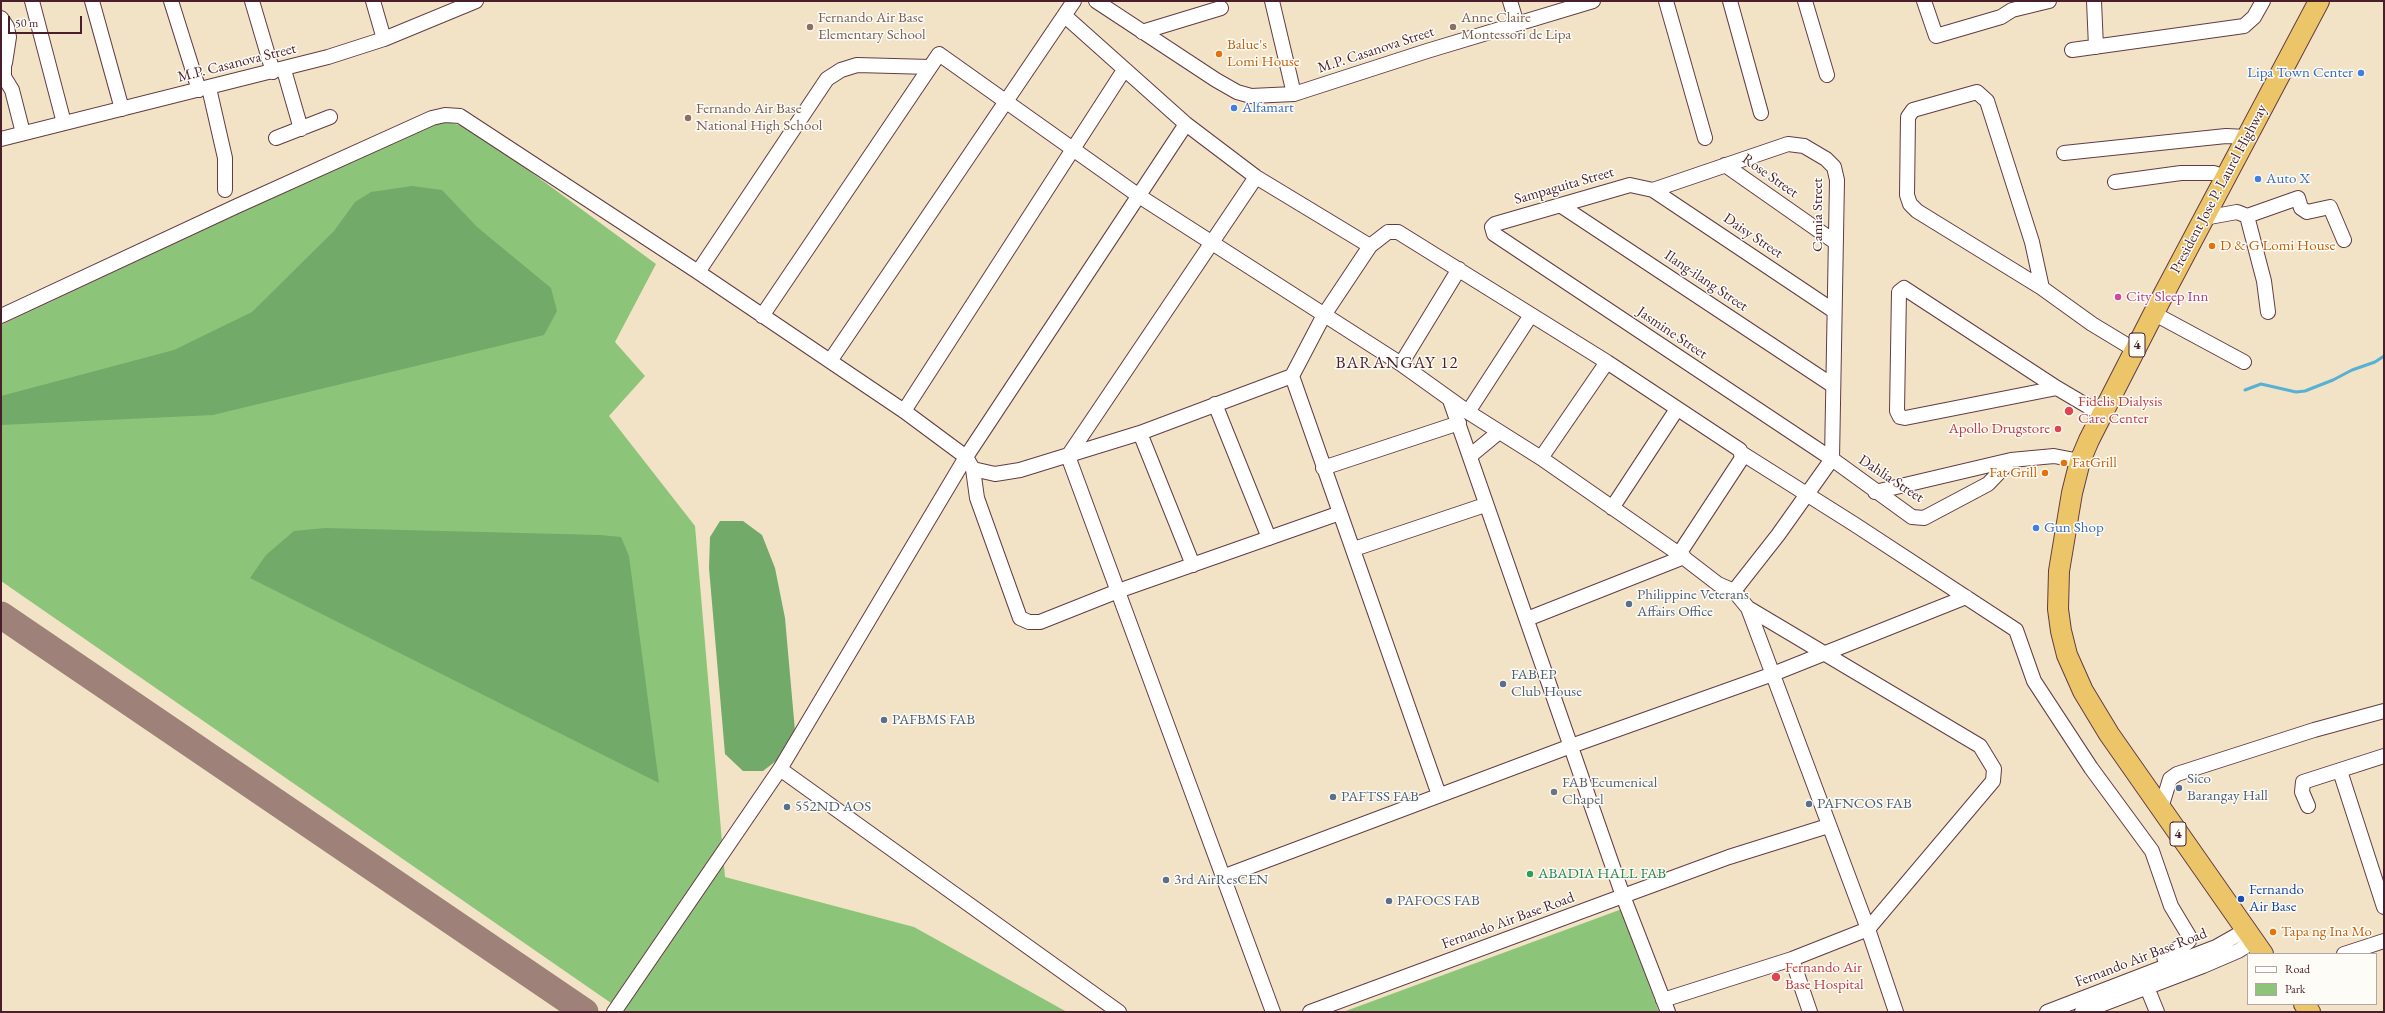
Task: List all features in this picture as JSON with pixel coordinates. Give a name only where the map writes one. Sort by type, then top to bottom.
[{"type":"highway","name":"President Jose P. Laurel Highway","points":[[2254,942],[2109,734],[2083,690],[2067,655],[2061,631],[2058,609],[2060,570],[2065,530],[2080,461],[2101,414],[2319,1]]},
{"type":"street","points":[[32,1],[64,123]]},
{"type":"street","points":[[92,1],[122,109]]},
{"type":"street","points":[[171,1],[204,89],[225,158],[225,190]]},
{"type":"street","points":[[252,1],[301,129]]},
{"type":"street","points":[[373,1],[384,39]]},
{"type":"street","name":"M.P. Casanova Street","points":[[1,139],[279,71],[384,39],[476,1]]},
{"type":"street","points":[[830,361],[1074,1]]},
{"type":"street","name":"M.P. Casanova Street","points":[[1096,1],[1237,92],[1251,96],[1294,94],[1593,1]]},
{"type":"street","points":[[1272,1],[1294,94]]},
{"type":"street","points":[[1510,1],[1517,24]]},
{"type":"street","points":[[1666,1],[1705,138]]},
{"type":"street","points":[[1730,1],[1761,113]]},
{"type":"street","points":[[1805,1],[1827,75]]},
{"type":"street","points":[[1924,1],[1936,36],[2001,17],[2012,10],[2049,1]]},
{"type":"street","points":[[2094,1],[2096,47]]},
{"type":"street","points":[[2072,50],[2244,26],[2254,17],[2262,1]]},
{"type":"street","points":[[1142,32],[1221,8]]},
{"type":"street","points":[[1064,16],[1186,124],[1256,177],[1370,246]]},
{"type":"street","points":[[1,18],[7,26],[9,37],[3,57],[4,77],[12,90],[23,133]]},
{"type":"street","points":[[762,316],[939,54],[1006,103],[1140,196],[1210,243],[1401,364],[1450,400],[1463,417],[1470,456],[1485,505],[1527,619],[1623,896],[1666,1006],[1868,929],[1993,781],[1994,768],[1980,746],[1748,608]]},
{"type":"street","points":[[698,272],[827,79],[841,70],[857,65],[930,67]]},
{"type":"street","points":[[904,411],[1074,150],[1124,70]]},
{"type":"street","points":[[2042,288],[2032,242],[1987,101],[1977,92],[1913,110],[1908,117],[1907,195],[1910,204],[1974,248],[2042,288],[2092,324],[2135,350]]},
{"type":"street","points":[[1,316],[432,118],[445,115],[460,116],[698,272],[904,411],[970,463],[995,474],[1020,470],[1140,433],[1292,376],[1324,315],[1370,246],[1388,232],[1398,232],[1607,362],[1743,454],[1808,494],[2016,630],[2034,681],[2091,768],[2152,851],[2171,906],[2189,936],[2189,941],[2164,956],[2167,973]]},
{"type":"street","points":[[276,138],[330,117]]},
{"type":"street","points":[[614,1012],[780,769],[970,463],[1186,124]]},
{"type":"street","points":[[2064,153],[2226,136],[2246,137]]},
{"type":"street","name":"Camia Street","points":[[1653,190],[1788,144],[1804,146],[1826,159],[1834,167],[1837,180],[1832,385],[1832,459]]},
{"type":"street","name":"Rose Street","points":[[1725,165],[1835,242]]},
{"type":"street","points":[[2115,182],[2181,173],[2214,173],[2225,177]]},
{"type":"street","points":[[1068,456],[1210,243],[1256,177]]},
{"type":"street","name":"Sampaguita Street","points":[[1494,234],[1492,227],[1495,224],[1630,185],[1653,190]]},
{"type":"street","name":"Daisy Street","points":[[1653,190],[1834,311]]},
{"type":"street","points":[[2204,218],[2237,212],[2247,216],[2298,198],[2304,211],[2330,206],[2344,240]]},
{"type":"street","name":"Ilang-ilang Street","points":[[1560,205],[1832,385]]},
{"type":"street","points":[[2247,216],[2264,281],[2268,312]]},
{"type":"street","name":"Jasmine Street","points":[[1494,234],[1832,459]]},
{"type":"street","points":[[1401,364],[1458,269]]},
{"type":"street","points":[[2057,388],[1905,418],[1900,417],[1898,411],[1899,292],[1904,288],[2057,388],[2101,414]]},
{"type":"street","points":[[2153,313],[2244,362]]},
{"type":"street","points":[[1323,468],[1463,417],[1531,315]]},
{"type":"street","points":[[1540,458],[1607,362]]},
{"type":"street","points":[[1292,376],[1323,468],[1354,549],[1439,796]]},
{"type":"street","points":[[1215,404],[1269,538]]},
{"type":"street","points":[[1612,508],[1677,409]]},
{"type":"street","points":[[1463,417],[1499,432],[1540,458],[1682,555],[1718,584],[1734,591],[1748,608],[1828,826],[1868,929],[1896,1012]]},
{"type":"street","points":[[1470,456],[1499,432]]},
{"type":"street","points":[[1140,433],[1193,565]]},
{"type":"street","points":[[1527,619],[1682,555],[1742,458],[1743,454]]},
{"type":"street","points":[[1068,456],[1273,1012]]},
{"type":"street","points":[[1875,492],[2011,460],[2054,456],[2080,461]]},
{"type":"street","points":[[1734,591],[1808,494],[1832,459]]},
{"type":"street","name":"Dahlia Street","points":[[1832,459],[1875,492],[1912,517],[1924,518],[1988,484],[2011,460]]},
{"type":"street","points":[[970,463],[977,498],[1020,618],[1030,622],[1040,622],[1118,591],[1340,514]]},
{"type":"street","points":[[1354,549],[1485,505]]},
{"type":"street","points":[[1224,876],[1571,746],[1773,674],[1966,597]]},
{"type":"street","points":[[2161,808],[2169,782],[2177,774],[2314,730],[2384,711]]},
{"type":"street","points":[[2308,806],[2302,792],[2303,782],[2384,756]]},
{"type":"street","points":[[780,769],[1119,1012]]},
{"type":"street","points":[[2340,770],[2384,907]]},
{"type":"street","name":"Fernando Air Base Road","points":[[1310,1012],[1729,857],[1828,826]]},
{"type":"street","name":"Fernando Air Base Road","points":[[2082,1012],[2145,982],[2194,962],[2231,940],[2254,942]]},
{"type":"street","points":[[2347,953],[2384,941]]},
{"type":"street","points":[[1792,959],[1810,1012]]},
{"type":"street","points":[[2145,982],[2157,1012]]},
{"type":"street","name":"Fernando Air Base Road","points":[[2051,1011],[2145,982]]},
{"type":"green space","points":[[447,122],[471,128],[656,264],[615,342],[645,376],[609,416],[695,526],[725,877],[914,927],[1067,1012],[624,1012],[1,581],[1,325],[430,124]]},
{"type":"green space","points":[[412,186],[442,190],[477,227],[551,288],[557,311],[544,335],[213,415],[1,425],[1,396],[174,350],[252,312],[334,231],[355,202],[371,192]]},
{"type":"green space","points":[[720,521],[743,521],[762,535],[775,568],[785,618],[795,731],[785,754],[763,771],[743,771],[725,754],[709,568],[710,537]]},
{"type":"green space","points":[[325,528],[600,535],[621,537],[629,556],[659,783],[250,578],[266,555],[294,531]]},
{"type":"green space","points":[[1622,909],[1659,1012],[1343,1012]]},
{"type":"waterway","points":[[2245,390],[2261,384],[2296,392],[2305,391],[2333,380],[2352,370],[2375,362],[2384,356]]},
{"type":"taxiway","points":[[1,615],[585,1012]]},
{"type":"place","name":"Fernando Air Base Elementary School","points":[[810,27]]},
{"type":"place","name":"Anne Claire Montessori de Lipa","points":[[1453,27]]},
{"type":"place","name":"Balue's Lomi House","points":[[1219,54]]},
{"type":"place","name":"Lipa Town Center","points":[[2361,73]]},
{"type":"place","name":"Alfamart","points":[[1234,108]]},
{"type":"place","name":"Fernando Air Base National High School","points":[[688,118]]},
{"type":"place","name":"Auto X","points":[[2258,179]]},
{"type":"place","name":"D & G Lomi House","points":[[2212,246]]},
{"type":"place","name":"City Sleep Inn","points":[[2118,297]]},
{"type":"place","name":"Fidelis Dialysis Care Center","points":[[2069,411]]},
{"type":"place","name":"Apollo Drugstore","points":[[2058,429]]},
{"type":"place","name":"FatGrill","points":[[2064,463]]},
{"type":"place","name":"Fat Grill","points":[[2045,473]]},
{"type":"place","name":"Gun Shop","points":[[2036,528]]},
{"type":"place","name":"Philippine Veterans Affairs Office","points":[[1629,604]]},
{"type":"place","name":"FAB EP Club House","points":[[1503,684]]},
{"type":"place","name":"PAFBMS FAB","points":[[884,720]]},
{"type":"place","name":"Sico Barangay Hall","points":[[2179,788]]},
{"type":"place","name":"FAB Ecumenical Chapel","points":[[1554,792]]},
{"type":"place","name":"PAFTSS FAB","points":[[1333,797]]},
{"type":"place","name":"PAFNCOS FAB","points":[[1809,804]]},
{"type":"place","name":"552ND AOS","points":[[787,807]]},
{"type":"place","name":"ABADIA HALL FAB","points":[[1530,874]]},
{"type":"place","name":"3rd AirResCEN","points":[[1166,880]]},
{"type":"place","name":"Fernando Air Base","points":[[2241,899]]},
{"type":"place","name":"PAFOCS FAB","points":[[1389,901]]},
{"type":"place","name":"Tapa ng Ina Mo","points":[[2273,932]]},
{"type":"place","name":"Fernando Air Base Hospital","points":[[1776,977]]},
{"type":"district","name":"BARANGAY 12","points":[[1397,363]]}]
